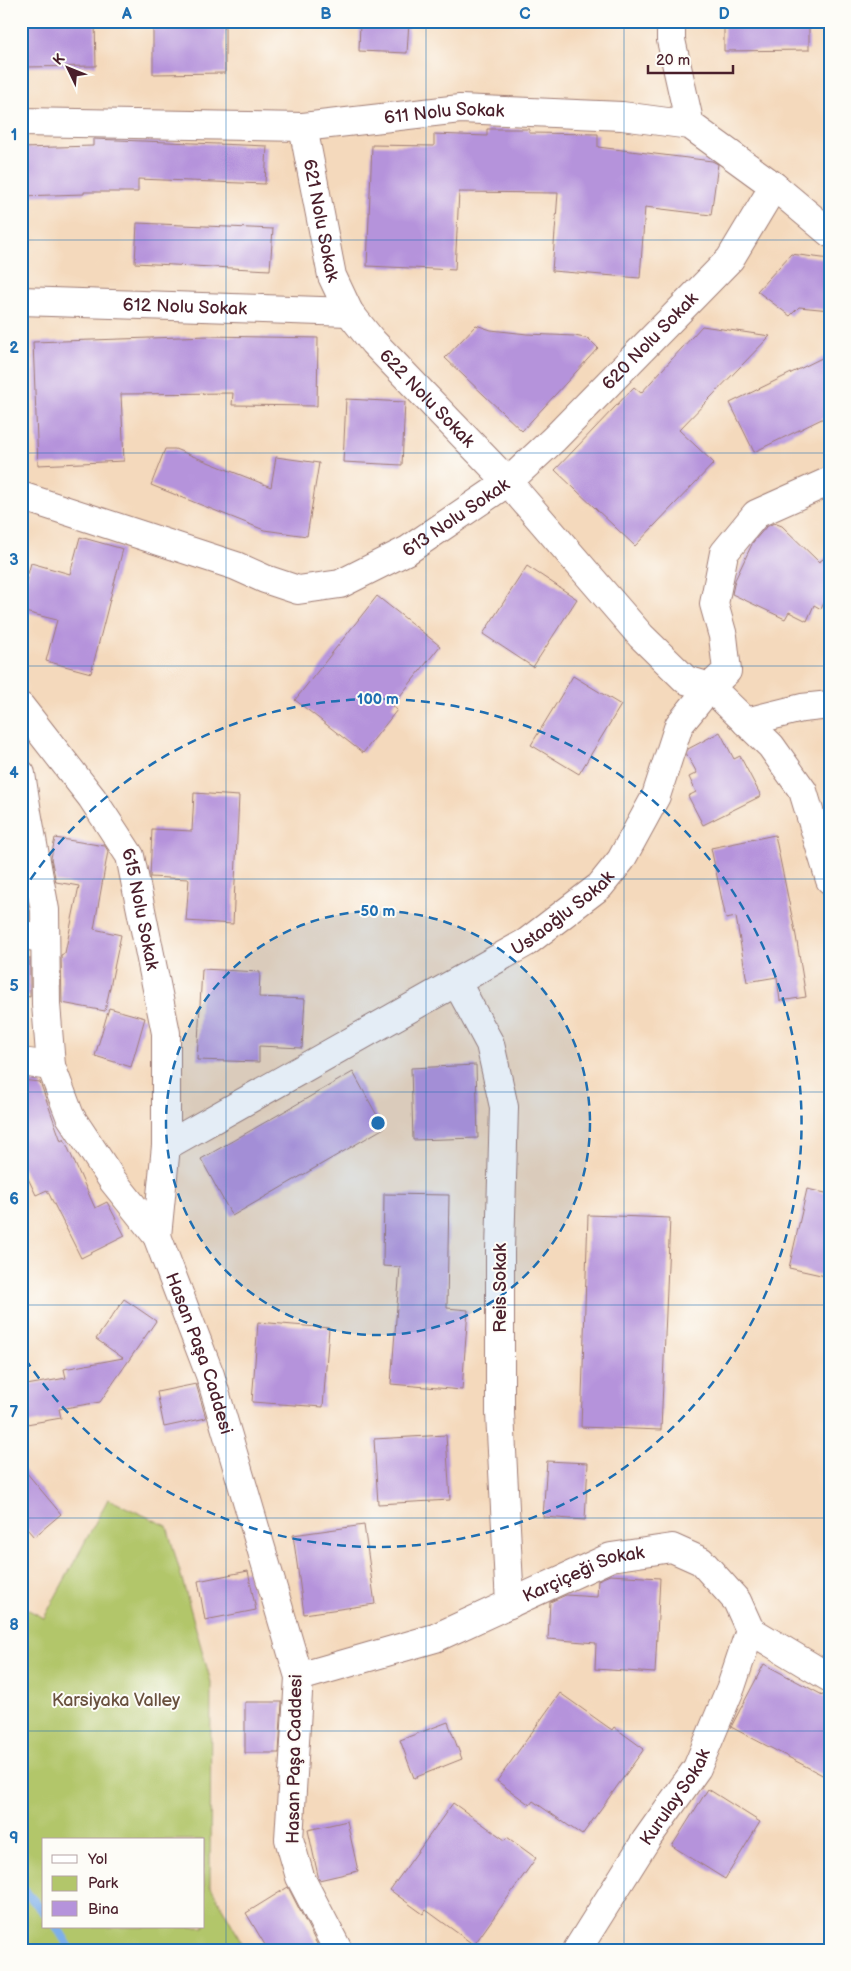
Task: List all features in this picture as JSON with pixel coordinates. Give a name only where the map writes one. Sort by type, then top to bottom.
[{"type":"street","points":[[671,21],[671,40],[690,125]]},
{"type":"street","name":"611 Nolu Sokak","points":[[21,122],[303,127],[460,109],[622,116],[690,125],[774,186],[830,233]]},
{"type":"street","name":"621 Nolu Sokak","points":[[303,127],[332,276],[349,312]]},
{"type":"street","name":"620 Nolu Sokak","points":[[508,482],[554,439],[730,259],[774,186]]},
{"type":"street","name":"612 Nolu Sokak","points":[[21,301],[349,312]]},
{"type":"street","name":"622 Nolu Sokak","points":[[349,312],[373,342],[508,482]]},
{"type":"street","name":"Ustaoğlu Sokak","points":[[166,1146],[527,942],[600,886],[621,860],[656,796],[679,725],[710,687],[727,671],[724,636],[714,604],[724,553],[756,514],[830,481]]},
{"type":"street","name":"613 Nolu Sokak","points":[[21,496],[236,566],[265,579],[298,590],[340,584],[408,550],[508,482],[641,636],[686,680],[710,687],[771,746],[803,791],[830,880]]},
{"type":"street","points":[[746,722],[802,708],[830,706]]},
{"type":"street","name":"615 Nolu Sokak","points":[[21,707],[92,798],[130,856],[166,1033],[166,1146]]},
{"type":"street","name":"Hasan Paşa Caddesi","points":[[21,774],[24,812],[45,910],[33,937],[46,1004],[51,1066],[70,1116],[113,1181],[157,1236],[210,1375],[299,1677],[289,1839],[300,1877],[338,1950]]},
{"type":"street","name":"Reis Sokak","points":[[457,982],[490,1044],[504,1107],[500,1251],[500,1403],[510,1604]]},
{"type":"street","points":[[21,1062],[51,1066]]},
{"type":"street","points":[[157,1236],[166,1146]]},
{"type":"street","name":"Karçiçeği Sokak","points":[[299,1677],[435,1638],[611,1557],[672,1548],[701,1561],[737,1600],[750,1630]]},
{"type":"street","points":[[750,1630],[830,1678]]},
{"type":"street","name":"Kurulay Sokak","points":[[577,1950],[646,1840],[697,1768],[731,1687],[750,1630]]},
{"type":"green space","name":"Karsiyaka Valley","points":[[108,1499],[167,1526],[211,1682],[210,1885],[246,1950],[21,1950],[21,1606],[44,1618]]},
{"type":"building","points":[[23,21],[95,21],[96,66],[24,67]]},
{"type":"building","points":[[153,21],[225,21],[225,73],[153,74]]},
{"type":"building","points":[[360,21],[409,21],[407,53],[359,51]]},
{"type":"building","points":[[724,21],[809,21],[809,50],[724,51]]},
{"type":"building","points":[[487,129],[529,129],[529,133],[598,134],[598,147],[712,161],[718,164],[711,215],[645,207],[640,278],[552,271],[558,193],[459,192],[455,270],[367,266],[372,145],[434,146],[434,134],[487,136]]},
{"type":"building","points":[[93,139],[267,146],[265,184],[138,179],[138,192],[84,192],[84,194],[21,196],[21,148],[93,146]]},
{"type":"building","points":[[137,223],[273,229],[270,270],[135,263]]},
{"type":"building","points":[[791,254],[830,259],[830,310],[799,307],[790,316],[757,291]]},
{"type":"building","points":[[476,325],[491,330],[527,334],[575,336],[589,339],[598,348],[522,431],[445,358]]},
{"type":"building","points":[[702,326],[770,336],[679,430],[714,463],[635,546],[555,470],[634,387],[641,393]]},
{"type":"building","points":[[209,336],[318,338],[317,406],[232,405],[233,393],[121,394],[124,461],[38,465],[33,342]]},
{"type":"building","points":[[830,354],[830,415],[754,452],[730,403]]},
{"type":"building","points":[[346,399],[405,402],[402,465],[343,462]]},
{"type":"building","points":[[165,449],[175,449],[271,487],[276,457],[319,463],[307,536],[264,530],[151,485]]},
{"type":"building","points":[[774,523],[782,526],[819,562],[830,554],[830,591],[821,609],[814,605],[807,621],[789,612],[785,619],[732,594],[735,580],[753,542],[766,527]]},
{"type":"building","points":[[80,537],[123,549],[91,673],[46,661],[57,620],[21,611],[21,599],[31,563],[70,574]]},
{"type":"building","points":[[527,566],[577,599],[533,667],[483,634]]},
{"type":"building","points":[[377,596],[440,646],[392,706],[397,710],[363,753],[295,700]]},
{"type":"building","points":[[573,676],[621,705],[579,774],[531,745]]},
{"type":"building","points":[[720,732],[734,759],[740,756],[761,796],[703,825],[688,796],[696,792],[689,777],[697,773],[686,753],[688,749]]},
{"type":"building","points":[[194,793],[239,796],[233,924],[186,921],[189,879],[150,877],[152,829],[192,831]]},
{"type":"building","points":[[775,835],[796,936],[806,997],[780,1001],[777,977],[747,982],[736,917],[726,919],[711,848]]},
{"type":"building","points":[[55,838],[105,846],[108,851],[94,929],[121,935],[105,1011],[62,1003],[61,955],[65,953],[79,886],[56,882],[51,858]]},
{"type":"building","points":[[21,957],[30,958],[30,997],[21,995]]},
{"type":"building","points":[[202,969],[260,972],[259,997],[305,999],[302,1048],[259,1046],[259,1062],[197,1060]]},
{"type":"building","points":[[109,1008],[145,1018],[131,1067],[95,1056]]},
{"type":"building","points":[[476,1065],[478,1138],[413,1140],[411,1068]]},
{"type":"building","points":[[353,1072],[384,1128],[232,1216],[201,1159]]},
{"type":"building","points":[[21,1080],[40,1082],[61,1141],[64,1139],[95,1208],[107,1202],[125,1236],[81,1258],[47,1190],[36,1195],[21,1164]]},
{"type":"building","points":[[807,1189],[830,1194],[830,1277],[789,1268]]},
{"type":"building","points":[[384,1194],[449,1195],[447,1308],[468,1310],[462,1390],[391,1384],[400,1267],[383,1266]]},
{"type":"building","points":[[588,1215],[670,1218],[661,1430],[581,1427]]},
{"type":"building","points":[[124,1299],[156,1321],[100,1402],[59,1409],[61,1418],[21,1425],[21,1386],[66,1378],[64,1369],[123,1358],[96,1339]]},
{"type":"building","points":[[258,1322],[329,1328],[323,1407],[252,1402]]},
{"type":"building","points":[[196,1384],[206,1418],[164,1427],[157,1392]]},
{"type":"building","points":[[446,1435],[450,1500],[378,1504],[374,1439]]},
{"type":"building","points":[[547,1461],[588,1463],[585,1520],[543,1517]]},
{"type":"building","points":[[21,1466],[61,1514],[34,1537],[21,1522]]},
{"type":"building","points":[[364,1525],[375,1604],[304,1614],[293,1535]]},
{"type":"building","points":[[248,1571],[256,1610],[205,1620],[198,1581]]},
{"type":"building","points":[[610,1575],[660,1578],[655,1673],[595,1669],[596,1643],[548,1639],[550,1602],[566,1595],[597,1597],[598,1580]]},
{"type":"building","points":[[764,1664],[830,1699],[830,1779],[731,1727]]},
{"type":"building","points":[[560,1693],[612,1730],[614,1727],[644,1749],[582,1835],[533,1801],[530,1805],[497,1781]]},
{"type":"building","points":[[245,1702],[282,1702],[279,1753],[245,1753]]},
{"type":"building","points":[[448,1722],[462,1759],[414,1778],[400,1740]]},
{"type":"building","points":[[708,1789],[760,1822],[725,1879],[672,1846]]},
{"type":"building","points":[[453,1803],[505,1840],[507,1837],[536,1858],[474,1945],[426,1910],[423,1914],[390,1890]]},
{"type":"building","points":[[347,1821],[358,1871],[319,1880],[308,1830]]},
{"type":"building","points":[[288,1887],[320,1950],[268,1950],[246,1913]]},
{"type":"waterway","points":[[21,1887],[42,1910]]},
{"type":"waterway","points":[[58,1928],[71,1950]]}]
